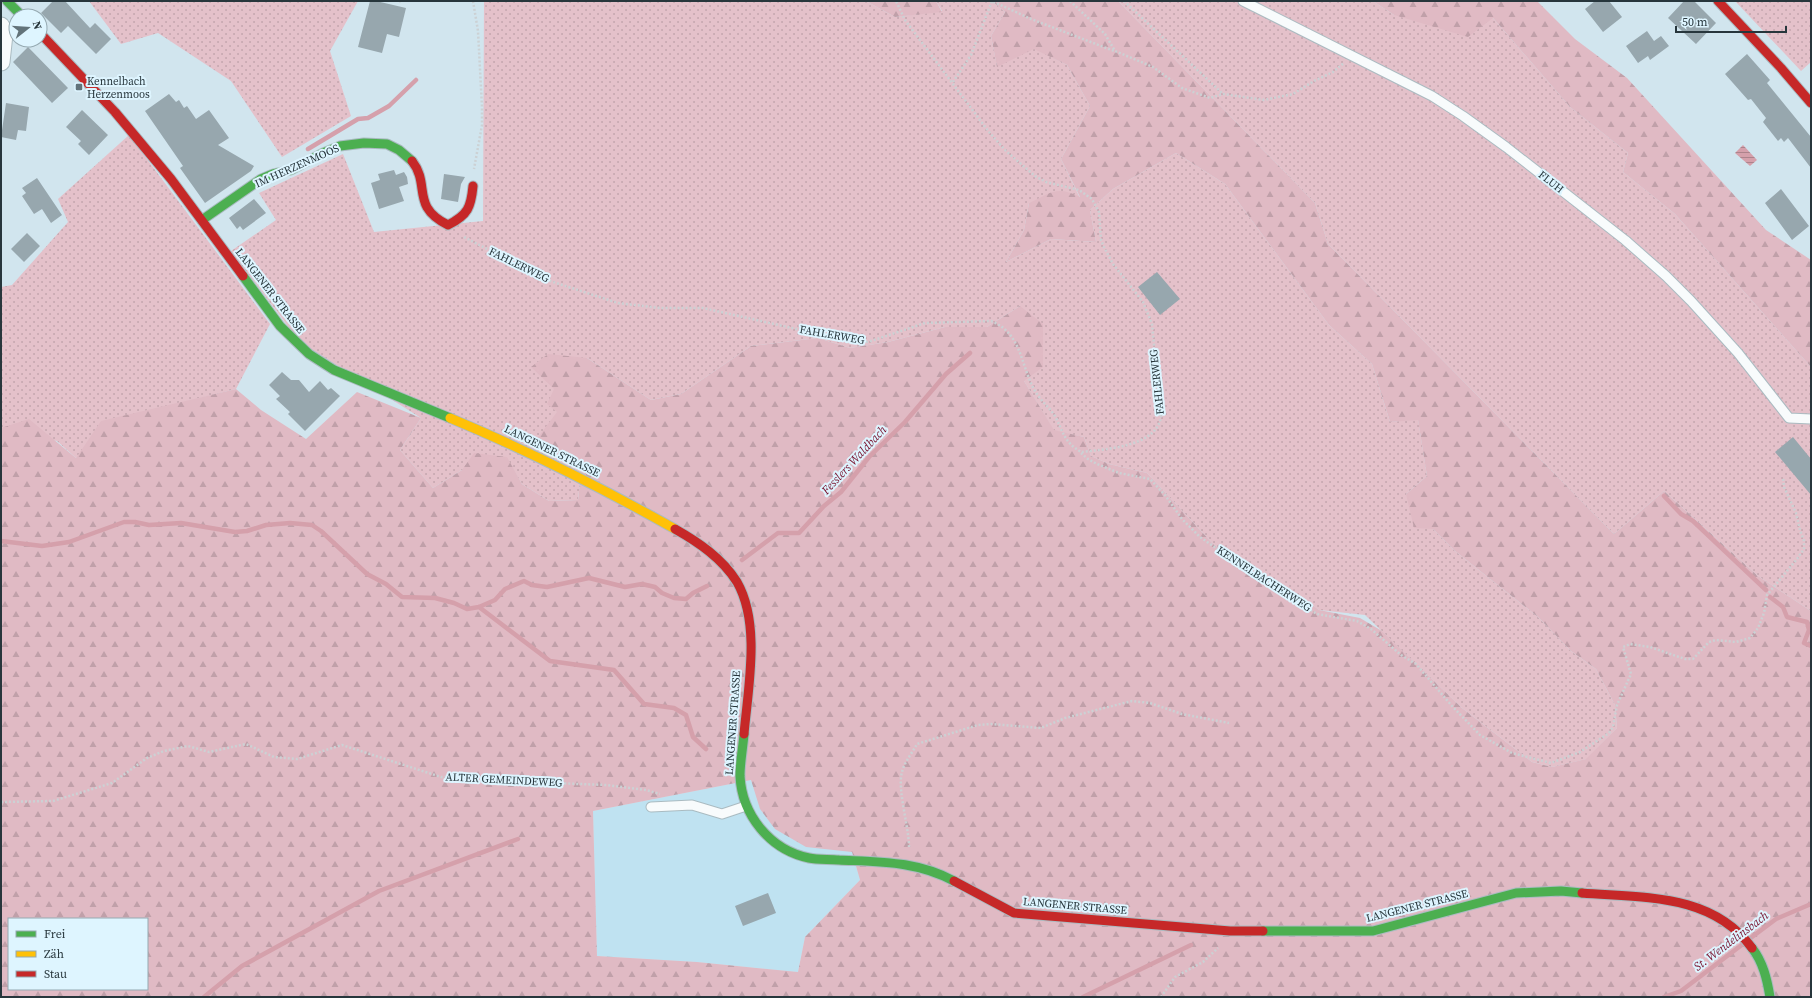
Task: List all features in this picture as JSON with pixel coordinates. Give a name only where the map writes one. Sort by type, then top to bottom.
[{"type":"main road","points":[[1718,1],[1781,68],[1811,103]]},
{"type":"main road","name":"LANGENER STRASSE","points":[[48,41],[115,112],[202,220],[280,326],[299,347],[320,362],[356,380],[495,438],[590,483],[695,540],[725,567],[736,583],[742,597],[750,626],[751,657],[740,775],[742,792],[746,806],[755,821],[764,833],[784,849],[809,858],[902,863],[938,872],[1014,913],[1236,931],[1373,931],[1516,893],[1561,891],[1661,899],[1698,907],[1722,918],[1743,935],[1758,957],[1767,981],[1770,997]]},
{"type":"main road","name":"IM HERZENMOOS","points":[[202,220],[246,190],[270,176],[294,169],[324,152],[350,143],[392,146],[408,158],[415,164],[419,173],[421,195],[424,206],[430,214],[439,221],[448,225],[460,220],[468,211],[473,186]]},
{"type":"street","points":[[1,26],[4,34],[1,62]]},
{"type":"lane","name":"FLUH","points":[[1243,1],[1432,96],[1463,116],[1580,204],[1649,260],[1691,301],[1738,353],[1789,418],[1811,419]]},
{"type":"lane","points":[[651,807],[692,805],[722,814],[746,806]]},
{"type":"path","points":[[473,1],[478,31],[482,107],[482,125],[474,165],[473,186]]},
{"type":"path","points":[[896,1],[905,20],[953,82],[971,55],[992,1],[1031,19],[1153,67],[1182,88],[1210,98],[1223,94],[1264,100],[1293,94],[1314,81],[1333,72],[1342,65],[1350,55]]},
{"type":"path","points":[[1070,1],[1105,34],[1115,51]]},
{"type":"path","points":[[1124,1],[1223,94]]},
{"type":"path","name":"FAHLERWEG","points":[[463,237],[547,280],[618,302],[660,308],[704,308],[841,339],[868,342],[924,323],[991,321],[997,324],[1014,339],[1037,394],[1053,412],[1071,446],[1081,452],[1110,448],[1141,440],[1155,432],[1160,424],[1161,417],[1152,324],[1143,302],[1113,264],[1104,247],[1101,240],[1099,212],[1092,199],[1079,190],[1046,182],[1023,167],[989,132],[953,82]]},
{"type":"path","name":"KENNELBACHERWEG","points":[[1081,452],[1088,459],[1097,464],[1119,473],[1150,479],[1165,495],[1182,519],[1206,541],[1270,585],[1317,614],[1357,621],[1371,629],[1401,655],[1416,664],[1452,706],[1480,735],[1512,753],[1551,763],[1580,752],[1609,732],[1613,727],[1617,705],[1631,674],[1623,648],[1630,644],[1650,647],[1685,660],[1693,659],[1709,642],[1716,640],[1736,642],[1750,638],[1758,628],[1764,613],[1767,595],[1797,560],[1804,549],[1804,541],[1796,513],[1784,486],[1783,478]]},
{"type":"path","points":[[902,863],[910,847],[907,821],[902,798],[902,772],[917,744],[978,725],[991,724],[1041,728],[1065,718],[1132,701],[1150,703],[1182,714],[1229,723]]},
{"type":"path","name":"ALTER GEMEINDEWEG","points":[[1,802],[53,801],[112,783],[147,758],[164,751],[188,746],[209,752],[246,744],[274,757],[296,759],[342,745],[441,777],[480,777],[524,782],[608,785],[646,790],[666,795]]},
{"type":"path","points":[[1161,997],[1175,977],[1203,962],[1236,931]]},
{"type":"shaded area","points":[[89,1],[358,1],[330,51],[351,116],[282,157],[231,81],[158,33],[121,44]]},
{"type":"shaded area","points":[[484,1],[866,1],[895,17],[942,11],[936,1],[992,1],[1005,12],[991,36],[997,66],[1034,48],[1067,65],[1090,106],[1061,159],[1080,198],[1029,203],[1024,230],[1006,262],[1051,239],[1096,242],[1090,210],[1113,189],[1176,153],[1225,184],[1329,325],[1372,364],[1390,422],[1418,419],[1427,476],[1406,494],[1433,529],[1455,551],[1538,617],[1571,651],[1596,669],[1615,705],[1617,728],[1587,759],[1552,767],[1532,762],[1462,708],[1365,615],[1319,610],[1305,599],[1215,546],[1147,473],[1109,464],[1091,456],[1084,437],[1054,431],[1024,381],[1020,306],[987,327],[945,327],[888,342],[850,348],[818,338],[751,346],[681,394],[651,400],[587,358],[554,389],[557,412],[581,472],[578,500],[549,501],[522,484],[506,457],[462,470],[433,488],[400,450],[421,418],[300,342],[231,251],[276,220],[259,193],[343,154],[374,232],[483,221]]},
{"type":"shaded area","points":[[1118,1],[1373,1],[1394,15],[1493,18],[1570,107],[1628,153],[1623,172],[1675,214],[1811,367],[1811,611],[1758,576],[1664,491],[1614,534],[1328,244],[1315,203]]},
{"type":"shaded area","points":[[1735,1],[1811,1],[1811,62],[1801,71]]},
{"type":"shaded area","points":[[129,135],[270,324],[236,389],[149,411],[76,458],[57,441],[1,428],[1,287],[12,285],[68,222],[58,199]]},
{"type":"shaded area","points":[[1743,145],[1757,160],[1750,166],[1735,153]]},
{"type":"shaded area","points":[[751,780],[852,852],[860,880],[805,937],[798,972],[697,962],[597,956],[593,811]]},
{"type":"green space","points":[[866,1],[936,1],[942,12],[895,17]]},
{"type":"green space","points":[[992,1],[1118,1],[1315,203],[1328,244],[1614,534],[1664,491],[1758,576],[1811,611],[1811,997],[1,997],[1,428],[29,419],[76,458],[101,421],[236,389],[261,410],[306,439],[357,392],[421,418],[400,450],[433,488],[462,470],[474,453],[507,457],[522,484],[549,501],[578,500],[581,472],[533,444],[557,412],[547,404],[554,389],[531,367],[548,354],[587,358],[651,400],[681,394],[751,346],[818,338],[850,348],[888,342],[945,327],[987,327],[1020,306],[1043,324],[1043,367],[1024,381],[1054,430],[1084,437],[1091,456],[1109,464],[1147,473],[1215,546],[1305,599],[1319,610],[1360,618],[1382,631],[1462,708],[1532,762],[1552,767],[1586,759],[1617,728],[1615,705],[1596,669],[1571,651],[1538,617],[1455,551],[1433,529],[1414,528],[1406,494],[1427,476],[1418,420],[1390,422],[1372,364],[1329,325],[1225,184],[1176,153],[1113,189],[1090,210],[1096,242],[1051,239],[1006,262],[1024,230],[1029,203],[1048,194],[1059,191],[1072,193],[1080,197],[1061,159],[1090,106],[1067,65],[1034,49],[997,67],[991,36],[1005,12]],"holes":[[[751,780],[760,809],[775,829],[806,847],[852,852],[860,880],[805,937],[798,972],[697,962],[597,956],[593,811]]]},
{"type":"green space","points":[[1373,1],[1537,1],[1575,39],[1627,78],[1766,230],[1811,260],[1811,367],[1675,214],[1623,172],[1628,153],[1570,107],[1493,18],[1468,37],[1394,15]]},
{"type":"building","points":[[53,1],[65,1],[90,28],[95,23],[111,39],[96,54],[68,26],[61,33],[48,20],[48,8],[46,8]]},
{"type":"building","points":[[370,1],[406,8],[399,37],[387,34],[382,53],[358,47]]},
{"type":"building","points":[[1595,1],[1609,1],[1622,17],[1603,32],[1585,9]]},
{"type":"building","points":[[1684,1],[1694,1],[1716,23],[1696,44],[1668,18]]},
{"type":"building","points":[[1647,31],[1654,41],[1661,36],[1669,46],[1650,60],[1648,56],[1638,63],[1626,46]]},
{"type":"building","points":[[27,48],[29,48],[68,88],[52,103],[13,62]]},
{"type":"building","points":[[1747,54],[1770,80],[1767,83],[1811,137],[1811,168],[1788,138],[1784,142],[1781,138],[1778,141],[1763,122],[1766,118],[1751,99],[1748,100],[1725,74]]},
{"type":"building","points":[[169,94],[176,102],[179,100],[184,108],[187,106],[196,119],[209,110],[229,138],[218,145],[254,166],[251,171],[205,203],[180,168],[183,166],[145,111]]},
{"type":"building","points":[[6,103],[29,107],[26,131],[18,130],[16,140],[1,137]]},
{"type":"building","points":[[82,110],[108,135],[89,155],[78,144],[81,141],[66,127]]},
{"type":"building","points":[[394,170],[396,175],[404,172],[407,177],[408,184],[399,187],[404,201],[379,209],[371,183],[380,180],[378,174]]},
{"type":"building","points":[[444,174],[465,177],[461,184],[458,202],[441,199]]},
{"type":"building","points":[[37,178],[62,215],[51,223],[42,209],[34,214],[22,196],[26,193],[22,188]]},
{"type":"building","points":[[1781,189],[1809,226],[1792,240],[1765,203]]},
{"type":"building","points":[[254,199],[266,213],[243,230],[240,226],[237,229],[229,218]]},
{"type":"building","points":[[27,233],[40,246],[24,262],[11,249]]},
{"type":"building","points":[[1157,272],[1180,299],[1160,315],[1138,287]]},
{"type":"building","points":[[282,372],[291,380],[299,380],[309,392],[320,381],[328,390],[331,388],[340,396],[305,431],[288,414],[290,412],[276,399],[280,396],[269,385]]},
{"type":"building","points":[[1793,437],[1811,459],[1811,495],[1775,452]]},
{"type":"building","points":[[768,893],[776,913],[743,926],[735,906]]},
{"type":"waterway","points":[[308,149],[358,119],[368,118],[389,106],[416,80]]},
{"type":"waterway","name":"Fesslers Waldbach","points":[[742,560],[778,533],[799,533],[824,506],[841,492],[869,457],[905,422],[946,374],[970,353]]},
{"type":"waterway","points":[[1664,496],[1681,514],[1693,521],[1766,590]]},
{"type":"waterway","name":"Fesslers Waldbach","points":[[1,541],[42,546],[69,542],[124,522],[135,522],[149,525],[181,523],[235,532],[247,531],[266,525],[290,523],[312,525],[321,531],[367,574],[386,584],[402,597],[435,598],[454,603],[467,609],[479,607],[495,600],[505,589],[524,581],[532,585],[547,587],[589,578],[625,587],[642,584],[655,587],[662,593],[674,598],[686,599],[693,593],[707,586]]},
{"type":"waterway","points":[[1770,597],[1783,607],[1787,617],[1807,622],[1809,630],[1804,643],[1811,646]]},
{"type":"waterway","points":[[479,607],[550,661],[614,670],[644,704],[674,708],[686,715],[693,737],[706,749]]},
{"type":"waterway","points":[[204,997],[242,966],[379,891],[518,839]]},
{"type":"waterway","name":"St. Wendelinsbach","points":[[1752,937],[1776,919],[1811,904]]},
{"type":"waterway","name":"St. Wendelinsbach","points":[[1664,997],[1681,991],[1743,944]]},
{"type":"waterway","points":[[1083,997],[1191,945]]},
{"type":"traffic: fast","points":[[7,1],[14,8]]},
{"type":"traffic: fast","points":[[202,220],[261,179],[273,174],[291,170],[340,146],[364,143],[387,144],[399,150],[412,161]]},
{"type":"traffic: fast","points":[[243,276],[280,326],[309,354],[334,370],[450,418]]},
{"type":"traffic: fast","points":[[744,734],[740,776],[746,804],[752,817],[761,829],[782,847],[795,854],[812,859],[884,862],[912,866],[940,874],[954,881]]},
{"type":"traffic: fast","points":[[1263,931],[1373,931],[1516,893],[1561,891],[1582,893]]},
{"type":"traffic: fast","points":[[1752,948],[1756,953],[1764,971],[1770,997]]},
{"type":"traffic: slow","points":[[450,418],[564,470],[675,529]]},
{"type":"traffic: jam","points":[[1718,1],[1781,68],[1811,103]]},
{"type":"traffic: jam","points":[[48,41],[115,112],[171,179],[243,276]]},
{"type":"traffic: jam","points":[[412,161],[420,178],[425,203],[436,218],[448,225],[460,218],[467,210],[471,200],[473,186]]},
{"type":"traffic: jam","points":[[675,529],[701,545],[724,565],[737,582],[744,599],[749,617],[751,636],[750,677],[744,734]]},
{"type":"traffic: jam","points":[[954,881],[1014,913],[1230,931],[1263,931]]},
{"type":"traffic: jam","points":[[1582,893],[1652,898],[1697,908],[1717,917],[1736,930],[1752,948]]},
{"type":"place","name":"Kennelbach Herzenmoos","points":[[79,87]]}]
